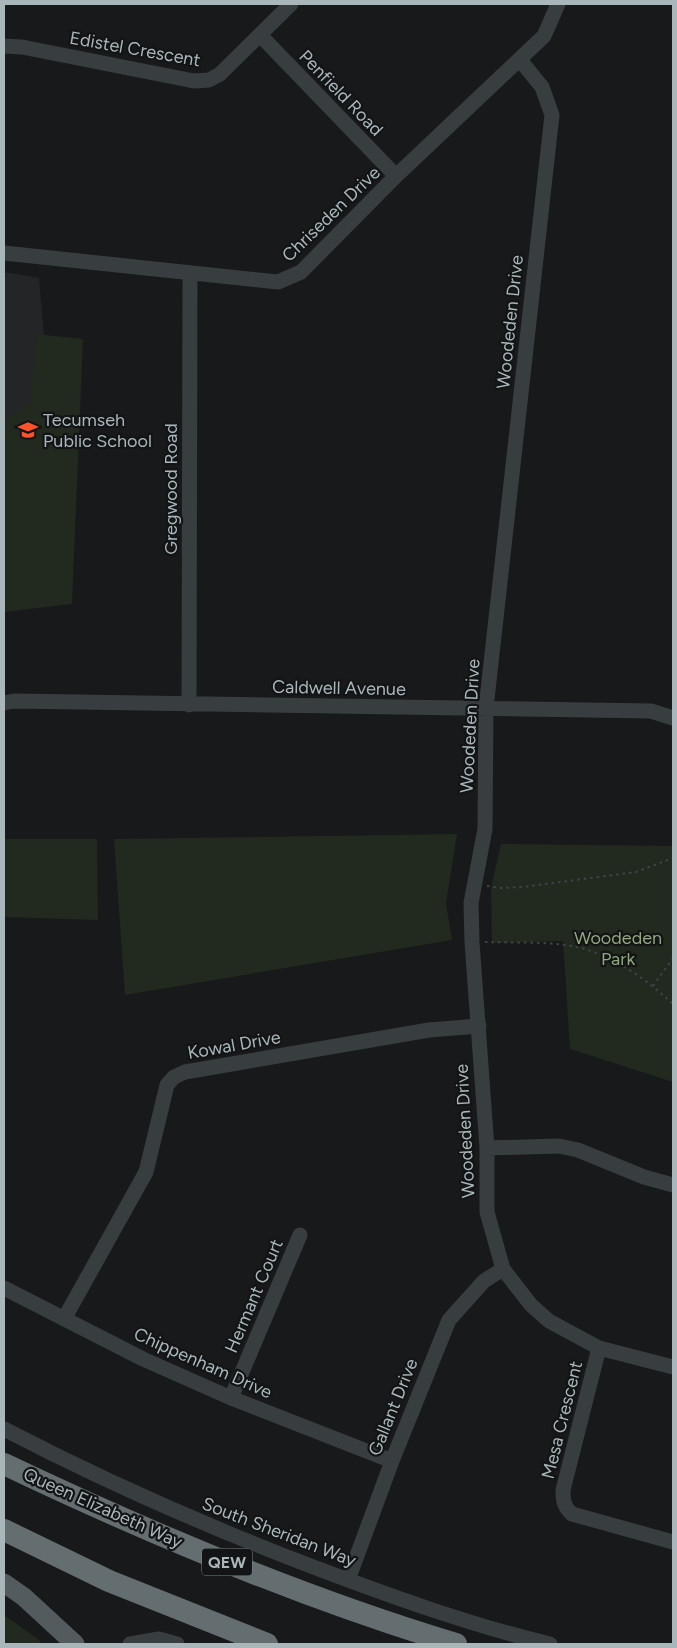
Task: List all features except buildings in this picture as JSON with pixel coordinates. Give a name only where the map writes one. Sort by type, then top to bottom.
[{"type":"highway","name":"Queen Elizabeth Way","points":[[4,1464],[109,1514],[283,1586],[456,1644]]},
{"type":"highway","points":[[4,1530],[109,1581],[267,1644]]},
{"type":"main road","points":[[4,1583],[24,1597],[76,1644]]},
{"type":"street","name":"Edistel Crescent","points":[[4,46],[22,47],[194,80],[209,80],[220,74],[290,4]]},
{"type":"street","points":[[520,60],[544,36],[558,4]]},
{"type":"street","name":"Penfield Road","points":[[260,35],[396,176]]},
{"type":"street","name":"Chriseden Drive","points":[[4,253],[278,282],[290,278],[301,272],[396,176],[520,60]]},
{"type":"street","name":"Woodeden Drive","points":[[520,60],[542,87],[552,115],[486,708],[485,829],[471,903],[472,942],[487,1148],[487,1212],[503,1269],[531,1305],[549,1321],[599,1348],[673,1367]]},
{"type":"street","name":"Gregwood Road","points":[[189,705],[190,274]]},
{"type":"street","name":"Caldwell Avenue","points":[[4,703],[14,701],[651,711],[673,718]]},
{"type":"street","name":"Kowal Drive","points":[[64,1319],[146,1172],[156,1139],[164,1092],[174,1077],[185,1072],[420,1032],[479,1026]]},
{"type":"street","points":[[487,1148],[559,1146],[578,1150],[644,1177],[673,1185]]},
{"type":"street","name":"Hermant Court","points":[[231,1398],[300,1235]]},
{"type":"street","name":"Gallant Drive","points":[[348,1580],[392,1461],[449,1320],[484,1281],[503,1269]]},
{"type":"street","name":"Chippenham Drive","points":[[4,1288],[143,1360],[231,1398],[392,1461]]},
{"type":"street","name":"Mesa Crescent","points":[[599,1348],[563,1490],[563,1500],[566,1508],[572,1514],[673,1542]]},
{"type":"street","name":"South Sheridan Way","points":[[4,1429],[156,1504],[348,1580],[456,1619],[550,1644]]},
{"type":"street","points":[[130,1644],[159,1640],[177,1644]]},
{"type":"path","points":[[475,884],[501,888],[542,885],[636,872],[673,858]]},
{"type":"path","points":[[472,942],[558,944],[579,948],[612,961],[653,986],[673,1004]]},
{"type":"path","points":[[653,986],[673,958]]},
{"type":"shaded area","name":"Tecumseh Public School","points":[[4,272],[39,278],[65,582],[4,594]]},
{"type":"green space","points":[[36,334],[83,339],[72,604],[4,612],[4,474],[7,418],[31,402]]},
{"type":"green space","points":[[457,834],[446,903],[452,940],[125,995],[114,839]]},
{"type":"green space","points":[[4,839],[97,839],[98,920],[4,917]]},
{"type":"green space","name":"Woodeden Park","points":[[501,844],[673,846],[673,1082],[570,1049],[563,941],[492,943],[491,888]]},
{"type":"green space","points":[[4,1615],[38,1639],[42,1644],[4,1644]]},
{"type":"place","name":"Tecumseh Public School","points":[[28,430]]}]
